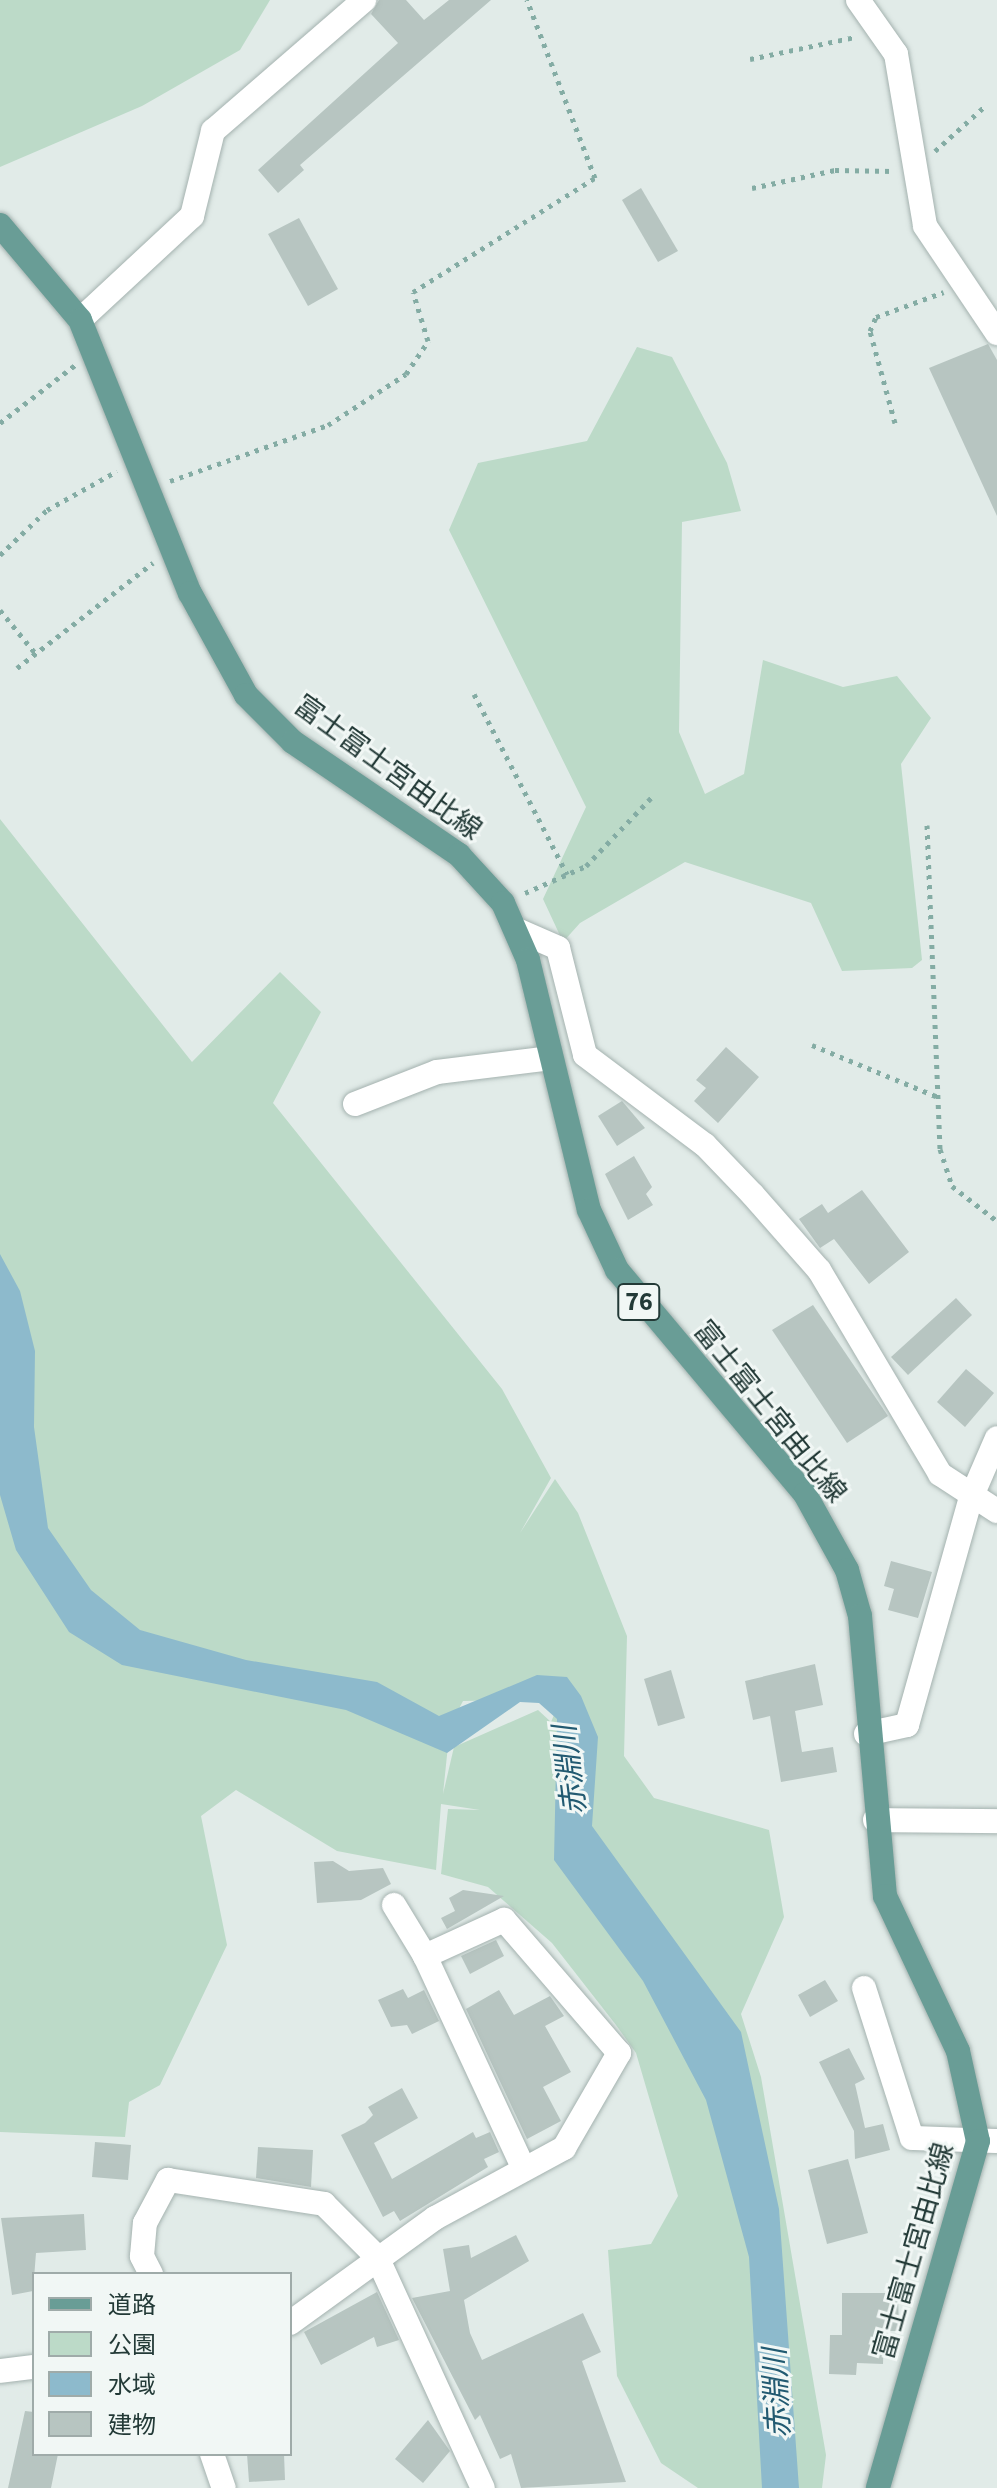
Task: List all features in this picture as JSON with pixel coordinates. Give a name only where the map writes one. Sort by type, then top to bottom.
[{"type":"main road","name":"富士富士宮由比線","points":[[0,225],[80,320],[216,650],[246,695],[293,742],[459,855],[503,903],[517,930],[589,1210],[617,1270],[797,1484],[847,1570],[860,1616],[866,1734],[885,1896],[958,2051],[987,2141],[878,2488]]},
{"type":"street","points":[[80,320],[192,216],[213,131],[364,0]]},
{"type":"street","points":[[858,0],[896,54],[915,134],[912,172],[925,226],[967,283],[997,333]]},
{"type":"street","points":[[517,930],[558,948],[585,1055],[705,1145],[819,1270],[940,1474],[971,1498],[997,1511]]},
{"type":"street","points":[[355,1104],[437,1072],[551,1058]]},
{"type":"street","points":[[866,1734],[907,1725],[971,1498],[997,1438]]},
{"type":"street","points":[[875,1820],[997,1821]]},
{"type":"street","points":[[394,1905],[425,1956],[522,2165]]},
{"type":"street","points":[[292,2322],[354,2283],[377,2257],[522,2165],[564,2148],[619,2053],[504,1920],[425,1956]]},
{"type":"street","points":[[864,1988],[912,2138],[987,2141]]},
{"type":"street","points":[[150,2272],[142,2256],[145,2223],[168,2180],[324,2204],[377,2257],[483,2488]]},
{"type":"street","points":[[0,2371],[32,2367]]},
{"type":"street","points":[[213,2456],[224,2488]]},
{"type":"path","points":[[150,487],[328,425],[406,374],[428,341],[413,292],[595,178],[527,0]]},
{"type":"path","points":[[750,59],[881,31]]},
{"type":"path","points":[[752,188],[835,170],[912,172],[984,107]]},
{"type":"path","points":[[895,423],[870,331],[876,317],[967,283]]},
{"type":"path","points":[[0,423],[94,349]]},
{"type":"path","points":[[0,555],[47,510],[139,459]]},
{"type":"path","points":[[17,668],[173,548]]},
{"type":"path","points":[[0,610],[36,654]]},
{"type":"path","points":[[474,694],[567,874]]},
{"type":"path","points":[[503,903],[586,866],[652,797]]},
{"type":"path","points":[[927,825],[940,1149],[952,1186],[997,1221]]},
{"type":"path","points":[[812,1045],[938,1097]]},
{"type":"green space","points":[[0,0],[270,0],[240,50],[142,106],[0,167]]},
{"type":"green space","points":[[637,347],[672,357],[727,463],[741,511],[682,522],[679,732],[705,794],[744,774],[763,660],[843,687],[897,676],[931,718],[901,764],[922,960],[912,968],[842,971],[811,903],[685,862],[580,923],[563,942],[543,899],[586,807],[449,530],[478,463],[587,441]]},
{"type":"green space","points":[[0,819],[192,1062],[280,972],[321,1012],[273,1103],[502,1389],[551,1478],[520,1533],[555,1479],[578,1513],[627,1636],[624,1756],[654,1798],[769,1830],[784,1917],[741,2014],[761,2077],[826,2455],[822,2488],[698,2488],[661,2463],[617,2376],[608,2250],[651,2244],[678,2196],[636,2053],[616,2025],[552,1943],[488,1887],[441,1874],[448,1809],[480,1810],[441,1804],[436,1870],[337,1851],[236,1790],[201,1816],[227,1945],[160,2085],[129,2102],[125,2137],[0,2132]],"holes":[[[561,1699],[551,1722],[538,1710],[454,1747],[443,1794],[450,1726],[463,1701]]]},
{"type":"water","name":"赤淵川","points":[[0,1254],[20,1291],[35,1351],[34,1427],[48,1528],[91,1590],[140,1630],[246,1660],[377,1682],[439,1716],[537,1675],[567,1677],[581,1696],[598,1737],[592,1826],[741,2032],[779,2209],[799,2488],[762,2488],[749,2257],[706,2100],[643,1981],[554,1860],[557,1719],[539,1703],[520,1702],[447,1753],[346,1710],[122,1665],[69,1632],[16,1550],[0,1495]]},
{"type":"building","points":[[379,0],[406,0],[424,20],[449,0],[491,0],[300,165],[304,170],[278,193],[258,170],[398,43],[371,14]]},
{"type":"building","points":[[641,188],[678,251],[658,262],[622,200]]},
{"type":"building","points":[[299,218],[338,289],[308,306],[268,234]]},
{"type":"building","points":[[988,344],[997,360],[997,516],[929,368]]},
{"type":"building","points":[[726,1047],[759,1077],[718,1123],[694,1101],[706,1088],[696,1080]]},
{"type":"building","points":[[622,1101],[645,1128],[617,1146],[598,1116]]},
{"type":"building","points":[[634,1156],[652,1187],[646,1194],[653,1205],[628,1220],[605,1174]]},
{"type":"building","points":[[862,1190],[909,1252],[869,1284],[834,1239],[820,1248],[799,1219],[822,1204],[828,1213]]},
{"type":"building","points":[[956,1298],[972,1315],[908,1375],[891,1357]]},
{"type":"building","points":[[813,1305],[888,1416],[847,1443],[772,1330]]},
{"type":"building","points":[[966,1369],[994,1393],[965,1427],[937,1402]]},
{"type":"building","points":[[891,1561],[932,1572],[918,1618],[888,1610],[894,1589],[884,1586]]},
{"type":"building","points":[[815,1664],[823,1705],[795,1711],[802,1752],[833,1747],[837,1772],[781,1782],[770,1716],[753,1720],[745,1681]]},
{"type":"building","points":[[671,1670],[685,1718],[658,1726],[644,1679]]},
{"type":"building","points":[[333,1861],[349,1871],[383,1868],[391,1884],[361,1900],[317,1903],[314,1862]]},
{"type":"building","points":[[463,1890],[504,1896],[447,1929],[441,1918],[455,1911],[449,1898]]},
{"type":"building","points":[[496,1940],[504,1956],[470,1974],[461,1956]]},
{"type":"building","points":[[825,1980],[838,2001],[810,2017],[798,1995]]},
{"type":"building","points":[[403,1989],[408,1998],[424,1990],[439,2021],[412,2034],[407,2025],[391,2027],[378,2000]]},
{"type":"building","points":[[499,1990],[514,2015],[550,1996],[564,2016],[545,2026],[571,2072],[543,2087],[561,2121],[527,2139],[466,2009]]},
{"type":"building","points":[[849,2048],[865,2079],[855,2084],[865,2128],[883,2124],[890,2150],[855,2159],[854,2131],[819,2062]]},
{"type":"building","points":[[402,2088],[418,2118],[374,2143],[392,2179],[473,2132],[476,2138],[490,2132],[499,2152],[484,2159],[488,2167],[400,2221],[394,2211],[383,2217],[341,2135],[365,2123],[373,2115],[368,2107]]},
{"type":"building","points":[[95,2142],[131,2145],[128,2180],[92,2177]]},
{"type":"building","points":[[258,2147],[313,2150],[311,2187],[256,2178]]},
{"type":"building","points":[[848,2159],[868,2233],[827,2244],[808,2170]]},
{"type":"building","points":[[84,2214],[86,2250],[36,2253],[32,2291],[12,2295],[1,2218]]},
{"type":"building","points":[[516,2235],[529,2261],[464,2300],[470,2333],[482,2360],[583,2313],[601,2352],[582,2361],[626,2482],[521,2488],[511,2454],[500,2459],[480,2415],[475,2420],[412,2298],[450,2291],[443,2249],[469,2245],[471,2258]]},
{"type":"building","points":[[377,2292],[399,2340],[377,2347],[374,2337],[321,2365],[304,2332]]},
{"type":"building","points":[[842,2293],[898,2293],[899,2331],[884,2331],[883,2364],[857,2363],[856,2375],[829,2374],[830,2335],[842,2335]]},
{"type":"building","points":[[25,2411],[32,2412],[32,2456],[58,2456],[51,2488],[8,2488]]},
{"type":"building","points":[[428,2420],[450,2451],[423,2483],[395,2459]]},
{"type":"building","points":[[247,2456],[284,2456],[285,2480],[249,2482]]}]
